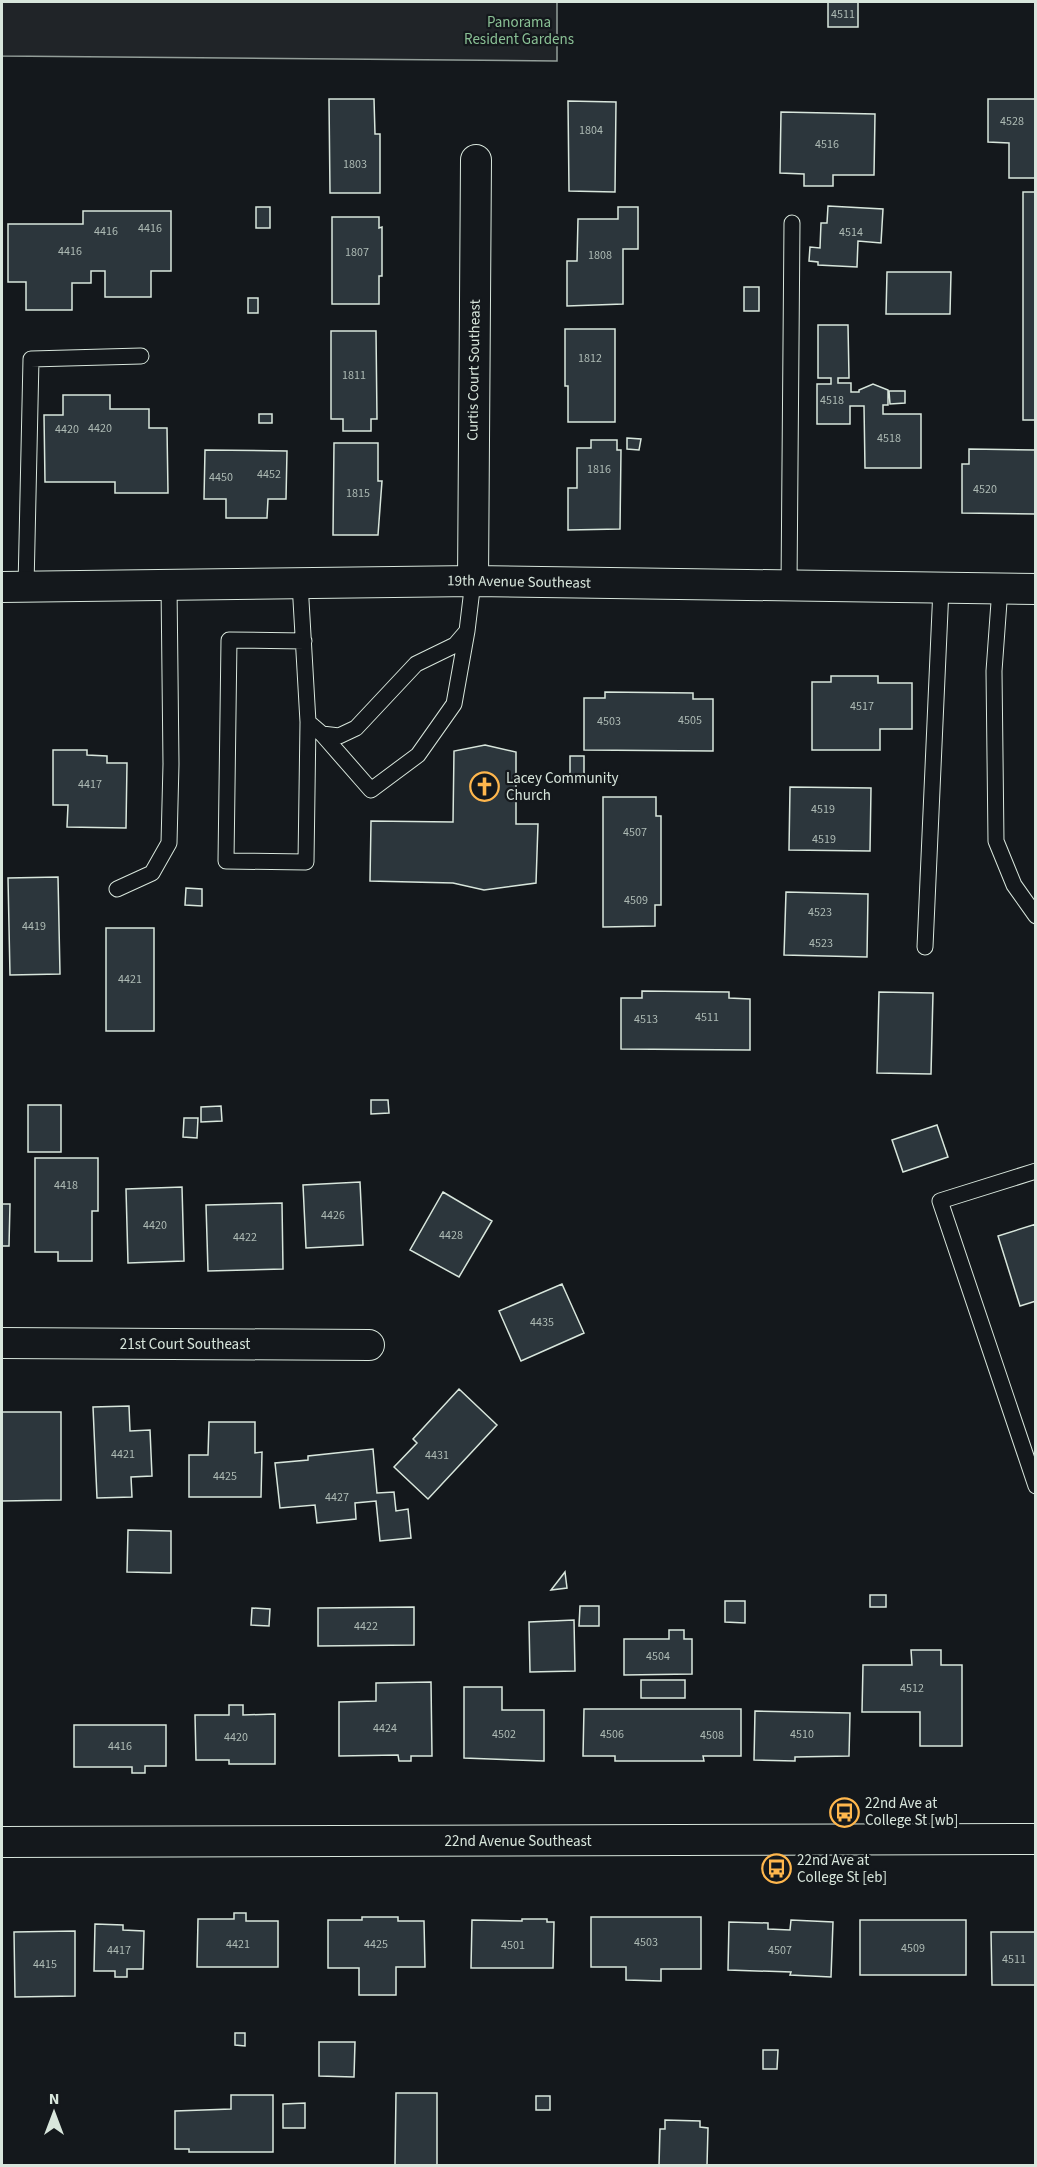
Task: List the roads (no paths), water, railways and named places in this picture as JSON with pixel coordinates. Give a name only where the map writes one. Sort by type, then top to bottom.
[{"type":"street","name":"Curtis Court Southeast","points":[[473,581],[476,160]]},
{"type":"street","name":"19th Avenue Southeast","points":[[14,587],[473,581],[1035,589]]},
{"type":"street","name":"21st Court Southeast","points":[[2,1343],[369,1345]]},
{"type":"street","name":"22nd Avenue Southeast","points":[[2,1842],[1035,1839]]},
{"type":"lane","points":[[789,586],[792,223]]},
{"type":"lane","points":[[14,587],[31,359],[141,356]]},
{"type":"lane","points":[[308,722],[322,734],[371,790],[418,754],[454,704],[473,581]]},
{"type":"lane","points":[[300,583],[304,641],[308,722],[306,862],[226,861],[229,640],[304,641]]},
{"type":"lane","points":[[117,889],[152,873],[169,843],[171,764],[169,585]]},
{"type":"lane","points":[[925,947],[941,588]]},
{"type":"lane","points":[[1000,588],[994,671],[996,841],[1014,885],[1035,916]]},
{"type":"lane","points":[[322,734],[339,736],[356,728],[416,664],[455,645],[466,631]]},
{"type":"lane","points":[[1035,1171],[940,1201],[1035,1486]]},
{"type":"place","name":"Lacey Community Church","points":[[485,787]]},
{"type":"place","name":"22nd Ave at College St [wb]","points":[[844,1812]]},
{"type":"place","name":"22nd Ave at College St [eb]","points":[[776,1869]]},
{"type":"park label","name":"Panorama Resident Gardens","points":[[519,30]]}]
